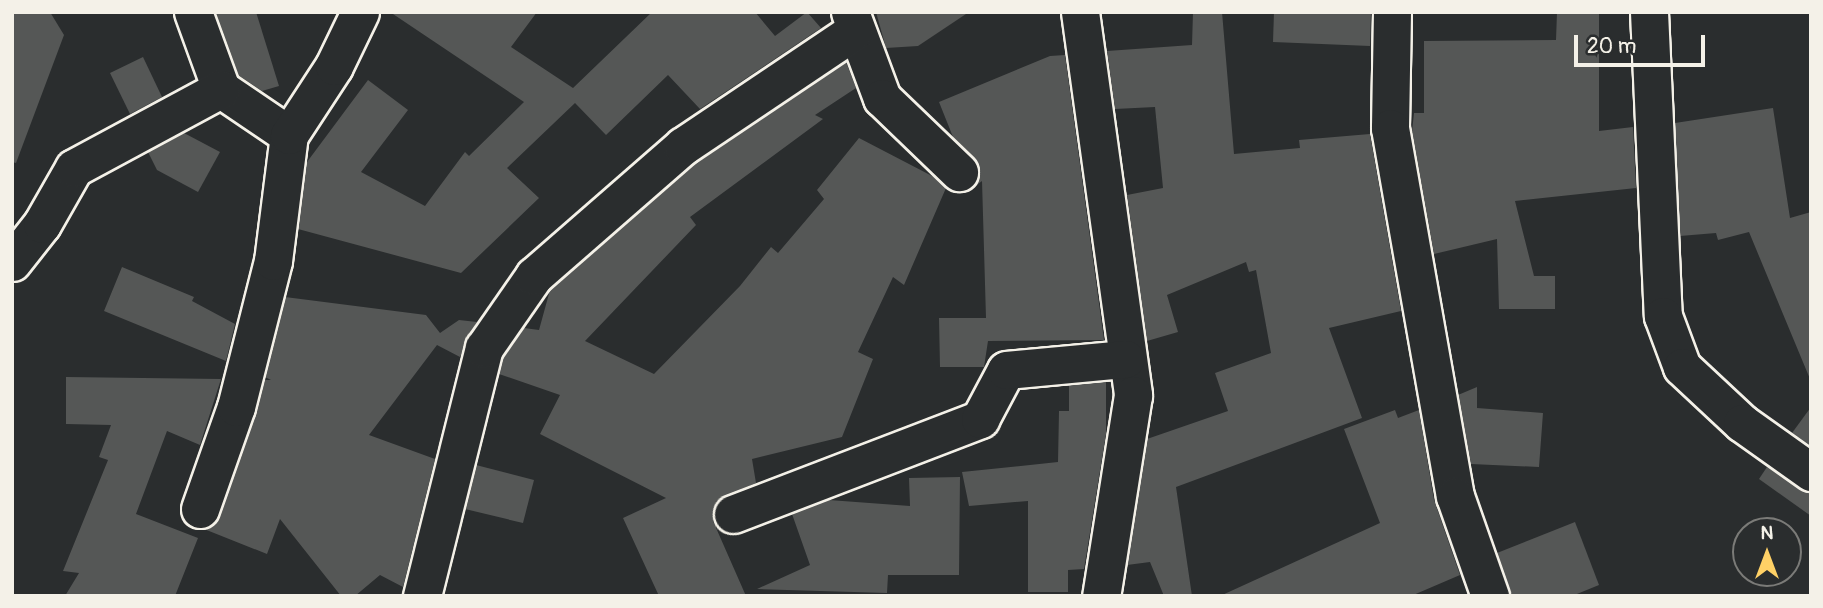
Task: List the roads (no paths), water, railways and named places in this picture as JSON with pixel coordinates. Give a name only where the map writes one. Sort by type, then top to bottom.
[{"type":"street","points":[[193,12],[221,89],[289,135]]},
{"type":"street","points":[[200,509],[236,407],[273,261],[289,135],[334,66],[360,12]]},
{"type":"street","points":[[1080,12],[1125,359],[1133,395],[1101,596]]},
{"type":"street","points":[[1392,12],[1390,128],[1455,496],[1490,596]]},
{"type":"street","points":[[1649,12],[1663,316],[1682,368],[1742,423],[1811,472]]},
{"type":"street","points":[[422,596],[484,348],[534,276],[683,146],[852,22],[882,98],[959,172]]},
{"type":"street","points":[[12,262],[42,224],[74,168],[221,89]]},
{"type":"street","points":[[733,514],[980,419],[1006,370],[1125,359]]}]
